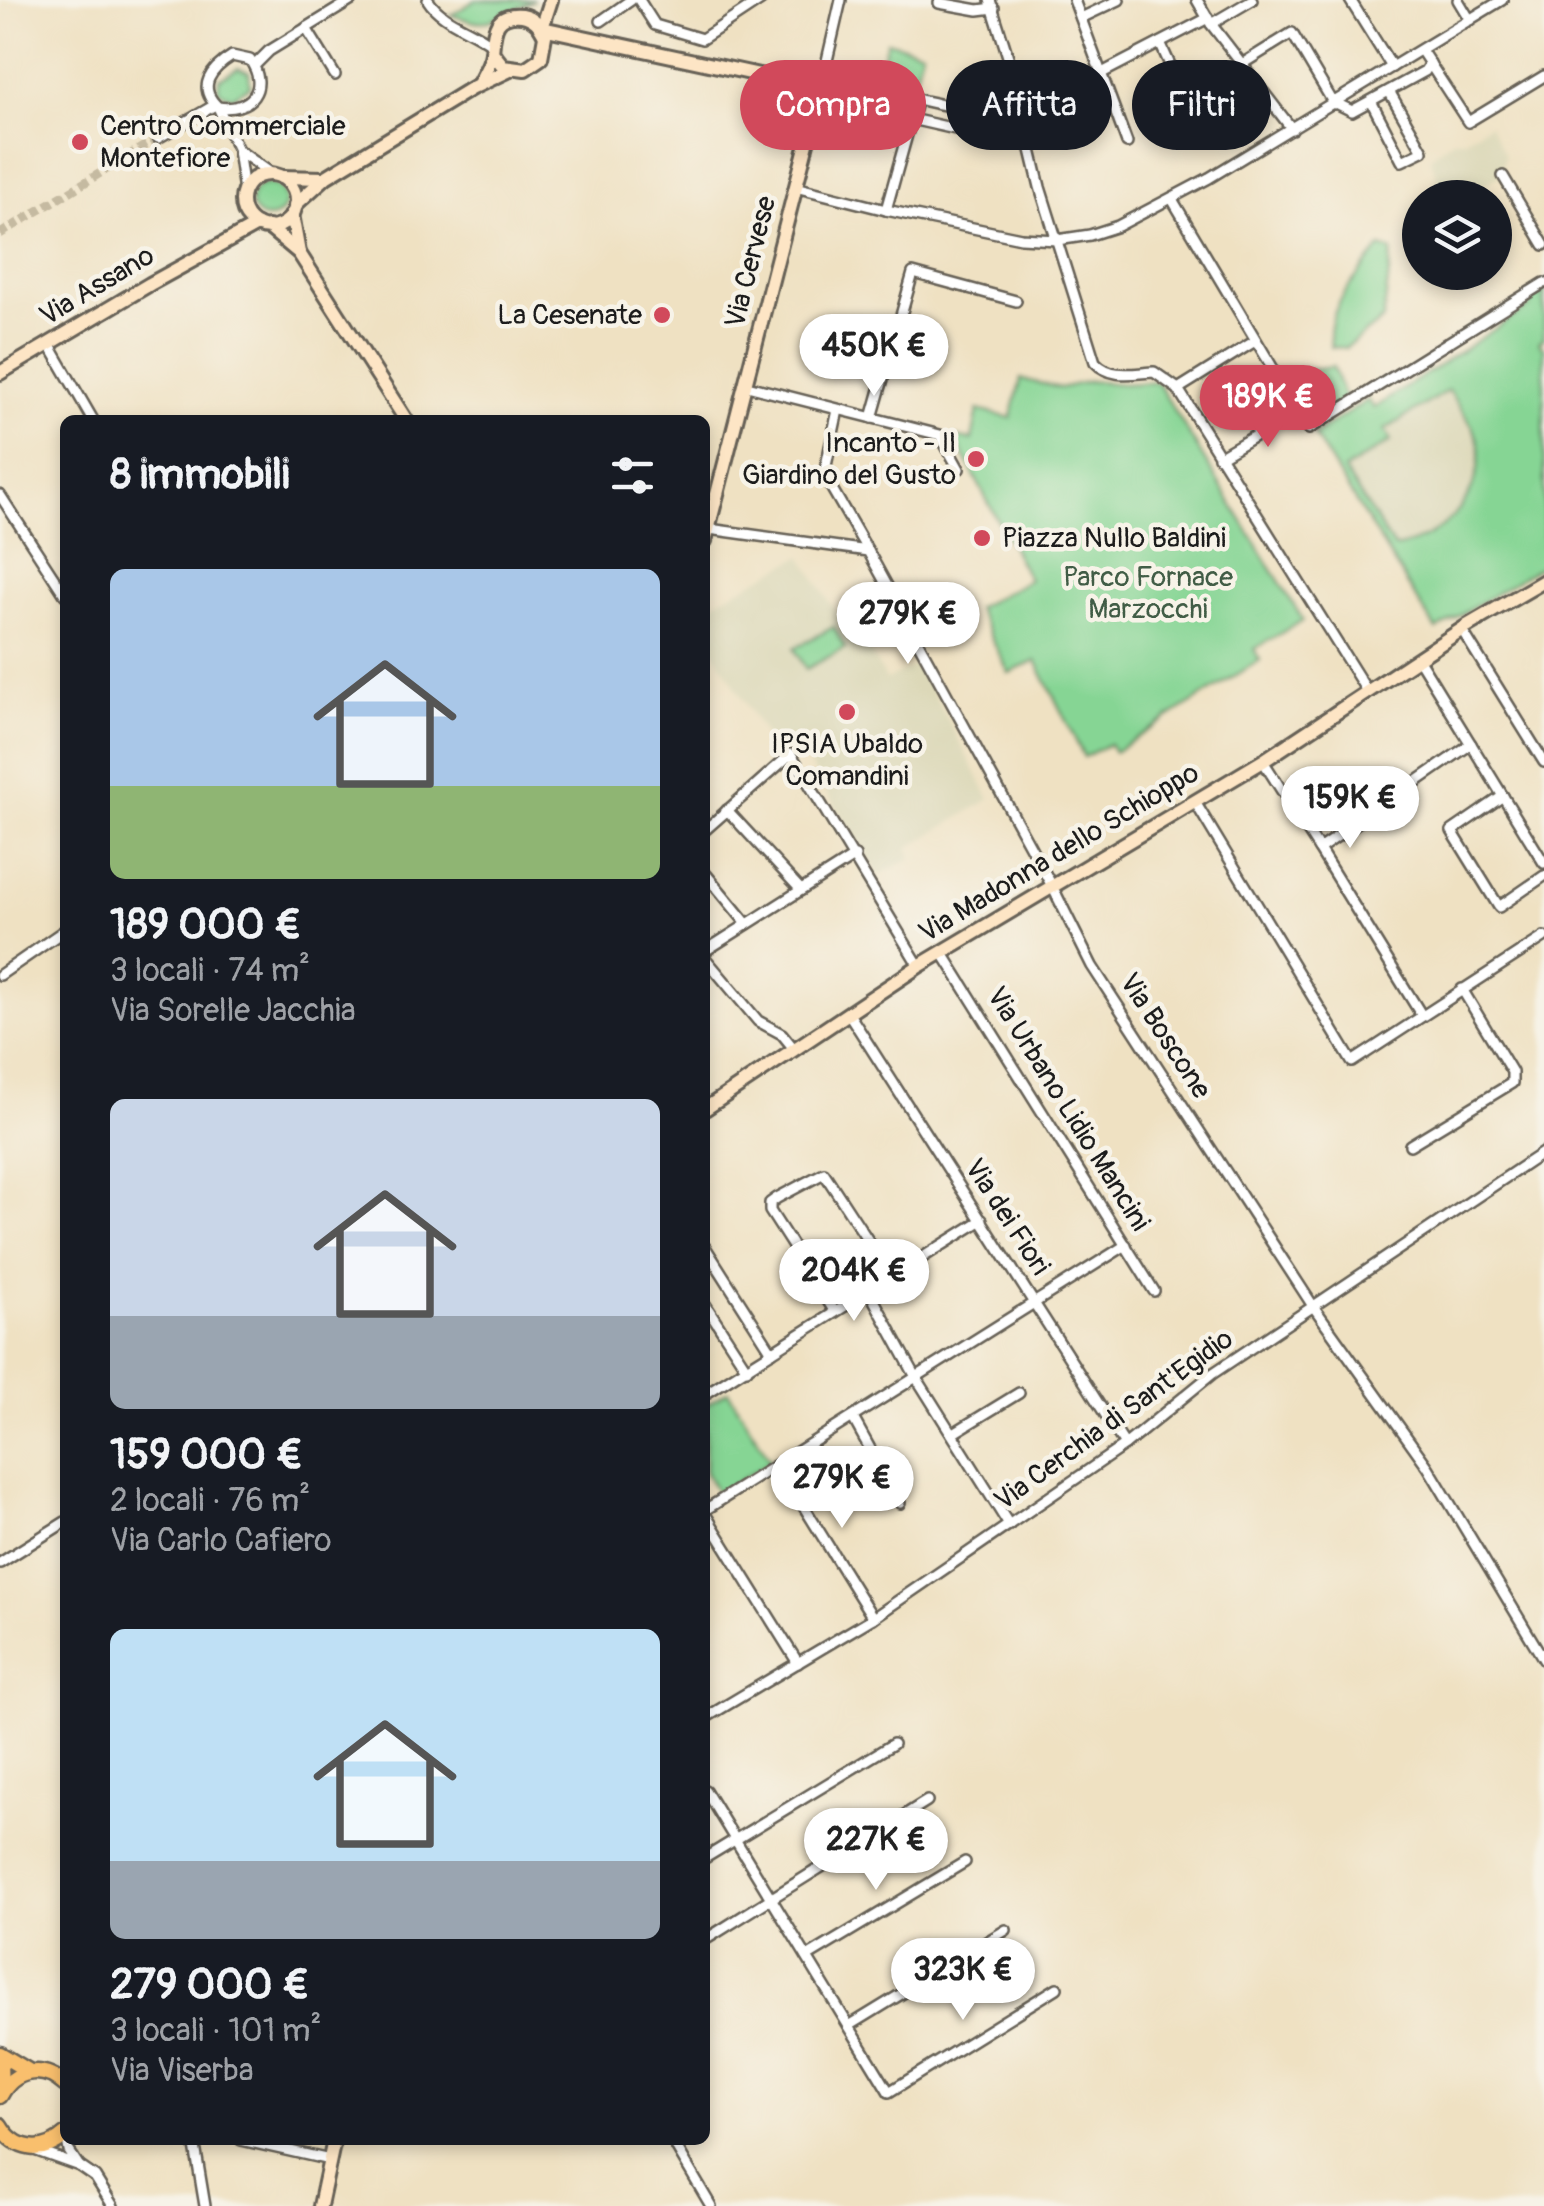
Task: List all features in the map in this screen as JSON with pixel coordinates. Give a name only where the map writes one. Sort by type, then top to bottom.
[{"type":"main road","points":[[1,2094],[0,2058],[30,2072],[60,2079]]},
{"type":"main road","points":[[1,2094],[13,2079],[30,2072]]},
{"type":"main road","points":[[0,2125],[6,2141],[29,2148],[60,2141]]},
{"type":"street","points":[[254,66],[269,51],[352,0]]},
{"type":"street","points":[[428,0],[442,17],[467,26],[492,48],[503,66],[512,70]]},
{"type":"street","points":[[600,21],[631,0]]},
{"type":"street","points":[[639,0],[655,25],[702,39],[761,0]]},
{"type":"street","name":"Via Cervese","points":[[827,60],[841,0]]},
{"type":"street","points":[[1074,0],[1095,60]]},
{"type":"street","points":[[1081,18],[1118,0]]},
{"type":"street","points":[[1197,0],[1239,60]]},
{"type":"street","points":[[1112,68],[1252,0]]},
{"type":"street","points":[[1350,0],[1392,67]]},
{"type":"street","points":[[1458,0],[1470,20]]},
{"type":"street","points":[[795,187],[1021,238],[1057,240],[1118,226],[1335,104],[1502,0]]},
{"type":"street","points":[[467,26],[497,25],[508,17],[549,3]]},
{"type":"street","points":[[544,52],[542,28],[549,3]]},
{"type":"street","points":[[549,3],[552,23],[565,34]]},
{"type":"street","points":[[939,3],[978,10],[992,4],[1007,60]]},
{"type":"street","points":[[521,15],[542,28],[565,34],[582,34],[740,70]]},
{"type":"street","points":[[479,84],[497,25]]},
{"type":"street","points":[[306,28],[334,75]]},
{"type":"street","points":[[263,226],[282,224],[326,178],[479,84],[512,70],[531,67],[544,52],[582,34]]},
{"type":"street","points":[[1249,60],[1292,34],[1335,104],[1352,111],[1425,71],[1430,63]]},
{"type":"street","points":[[1160,43],[1168,60]]},
{"type":"street","points":[[1422,50],[1468,122],[1544,76]]},
{"type":"street","points":[[269,51],[245,58],[232,56],[211,71],[207,80],[238,150],[246,215],[300,253],[403,415]]},
{"type":"street","points":[[228,130],[236,108],[256,94],[259,75],[245,58]]},
{"type":"street","points":[[1372,101],[1402,161],[1423,151],[1389,91]]},
{"type":"street","points":[[1271,102],[1292,129]]},
{"type":"street","points":[[214,103],[236,108]]},
{"type":"street","points":[[158,138],[198,117],[214,103]]},
{"type":"street","points":[[1112,106],[1126,143]]},
{"type":"street","points":[[198,117],[222,119]]},
{"type":"street","points":[[238,150],[293,188],[300,253]]},
{"type":"street","name":"Via Cervese","points":[[710,521],[805,150]]},
{"type":"street","points":[[886,210],[902,150]]},
{"type":"street","points":[[1032,150],[1095,362],[1113,374],[1154,372],[1178,390],[1368,692]]},
{"type":"street","points":[[220,244],[234,224],[252,179],[277,175],[326,178]]},
{"type":"street","points":[[1503,176],[1544,245]]},
{"type":"street","points":[[1172,199],[1309,429],[1544,283]]},
{"type":"street","name":"Via Assano","points":[[0,374],[220,244],[263,226]]},
{"type":"street","points":[[872,418],[913,273],[1016,301]]},
{"type":"street","points":[[1178,390],[1255,341]]},
{"type":"street","points":[[49,344],[91,415]]},
{"type":"street","points":[[747,386],[940,436],[959,469]]},
{"type":"street","name":"Via Boscone","points":[[838,410],[824,475],[1052,886],[1092,966],[1313,1306],[1428,1467],[1544,1660]]},
{"type":"street","points":[[1220,457],[1297,410]]},
{"type":"street","points":[[0,495],[60,587]]},
{"type":"street","points":[[710,536],[868,551]]},
{"type":"street","name":"Via Madonna dello Schioppo","points":[[710,1107],[919,966],[1195,802],[1544,581]]},
{"type":"street","points":[[1462,630],[1544,762]]},
{"type":"street","points":[[1418,658],[1544,863]]},
{"type":"street","points":[[1319,849],[1471,744]]},
{"type":"street","points":[[710,826],[791,754],[919,966]]},
{"type":"street","points":[[1263,760],[1422,1016]]},
{"type":"street","points":[[1503,796],[1452,831],[1499,907],[1544,876]]},
{"type":"street","points":[[1195,802],[1352,1062],[1544,936]]},
{"type":"street","points":[[728,810],[801,890]]},
{"type":"street","points":[[710,950],[855,856]]},
{"type":"street","points":[[710,879],[747,924]]},
{"type":"street","points":[[0,975],[60,933]]},
{"type":"street","name":"Via Urbano Lidio Mancini","points":[[942,952],[1154,1291]]},
{"type":"street","points":[[710,960],[758,1021],[782,1034],[795,1050]]},
{"type":"street","points":[[1410,1145],[1512,1082],[1512,1072],[1462,990]]},
{"type":"street","name":"Via dei Fiori","points":[[849,1014],[1126,1445]]},
{"type":"street","name":"Via Cerchia di Sant'Egidio","points":[[710,1715],[873,1618],[1126,1445],[1212,1374],[1544,1152]]},
{"type":"street","points":[[836,1312],[770,1211],[770,1203],[777,1198],[824,1173],[892,1277]]},
{"type":"street","points":[[710,1391],[982,1220]]},
{"type":"street","points":[[710,1509],[1126,1244]]},
{"type":"street","points":[[710,1254],[772,1352]]},
{"type":"street","points":[[869,1292],[916,1377],[1009,1525]]},
{"type":"street","points":[[710,1312],[747,1368]]},
{"type":"street","points":[[952,1434],[1019,1393]]},
{"type":"street","points":[[853,1418],[900,1502]]},
{"type":"street","points":[[778,1465],[873,1618]]},
{"type":"street","points":[[710,1520],[798,1663]]},
{"type":"street","points":[[0,1563],[60,1525]]},
{"type":"street","points":[[710,1855],[893,1744]]},
{"type":"street","points":[[710,1798],[889,2092],[1057,1988]]},
{"type":"street","points":[[710,1937],[927,1801]]},
{"type":"street","points":[[807,1957],[964,1862]]},
{"type":"street","points":[[849,2026],[1006,1930]]},
{"type":"street","points":[[68,2145],[79,2166]]},
{"type":"street","points":[[195,2145],[205,2206]]},
{"type":"street","points":[[263,2145],[330,2160]]},
{"type":"street","points":[[320,2206],[333,2145]]},
{"type":"street","points":[[675,2145],[711,2206]]},
{"type":"street","points":[[29,2148],[79,2166],[95,2177],[112,2206]]},
{"type":"shaded area","points":[[1489,124],[1505,155],[1500,175],[1492,180],[1435,180],[1430,158],[1454,140],[1465,139]]},
{"type":"shaded area","points":[[1447,390],[1478,442],[1476,470],[1468,494],[1453,517],[1431,536],[1394,548],[1345,470],[1391,441],[1385,430]]},
{"type":"shaded area","name":"IPSIA Ubaldo Comandini","points":[[802,556],[844,626],[854,621],[886,680],[918,664],[990,799],[908,848],[912,858],[879,875],[796,743],[776,754],[710,644],[710,604]]},
{"type":"green space","points":[[476,0],[534,0],[489,21],[474,22],[451,15]]},
{"type":"green space","points":[[887,41],[922,51],[920,60],[882,60]]},
{"type":"green space","points":[[238,68],[249,72],[250,86],[232,97],[218,90],[219,79]]},
{"type":"green space","points":[[268,184],[280,189],[285,201],[280,213],[268,218],[256,213],[251,201],[256,189]]},
{"type":"green space","points":[[1381,247],[1392,251],[1383,319],[1346,348],[1331,347],[1330,333],[1338,306]]},
{"type":"green space","points":[[1544,289],[1544,338],[1539,342],[1544,349],[1544,564],[1436,630],[1314,435],[1368,400],[1374,408],[1530,306],[1528,300]],"holes":[[[1448,390],[1478,439],[1474,482],[1467,498],[1443,525],[1412,543],[1394,548],[1344,470],[1391,441],[1385,430]]]},
{"type":"green space","points":[[1333,367],[1347,404],[1313,421],[1285,380],[1298,372]]},
{"type":"green space","name":"Parco Fornace Marzocchi","points":[[1021,379],[1060,388],[1090,381],[1157,382],[1303,620],[1254,649],[1260,660],[1114,752],[1109,744],[1084,757],[1036,661],[1009,673],[976,608],[1029,580],[954,437],[972,440],[978,410],[1011,418]]},
{"type":"green space","points":[[834,627],[845,648],[806,669],[794,648]]},
{"type":"green space","points":[[728,1391],[771,1461],[718,1494],[710,1480],[710,1402]]},
{"type":"tunnel","points":[[0,234],[158,138]]},
{"type":"place","name":"Centro Commerciale Montefiore","points":[[80,142]]},
{"type":"place","name":"La Cesenate","points":[[662,315]]},
{"type":"place","name":"Incanto - Il Giardino del Gusto","points":[[976,459]]},
{"type":"place","name":"Piazza Nullo Baldini","points":[[982,538]]},
{"type":"place","name":"IPSIA Ubaldo Comandini","points":[[847,712]]}]
